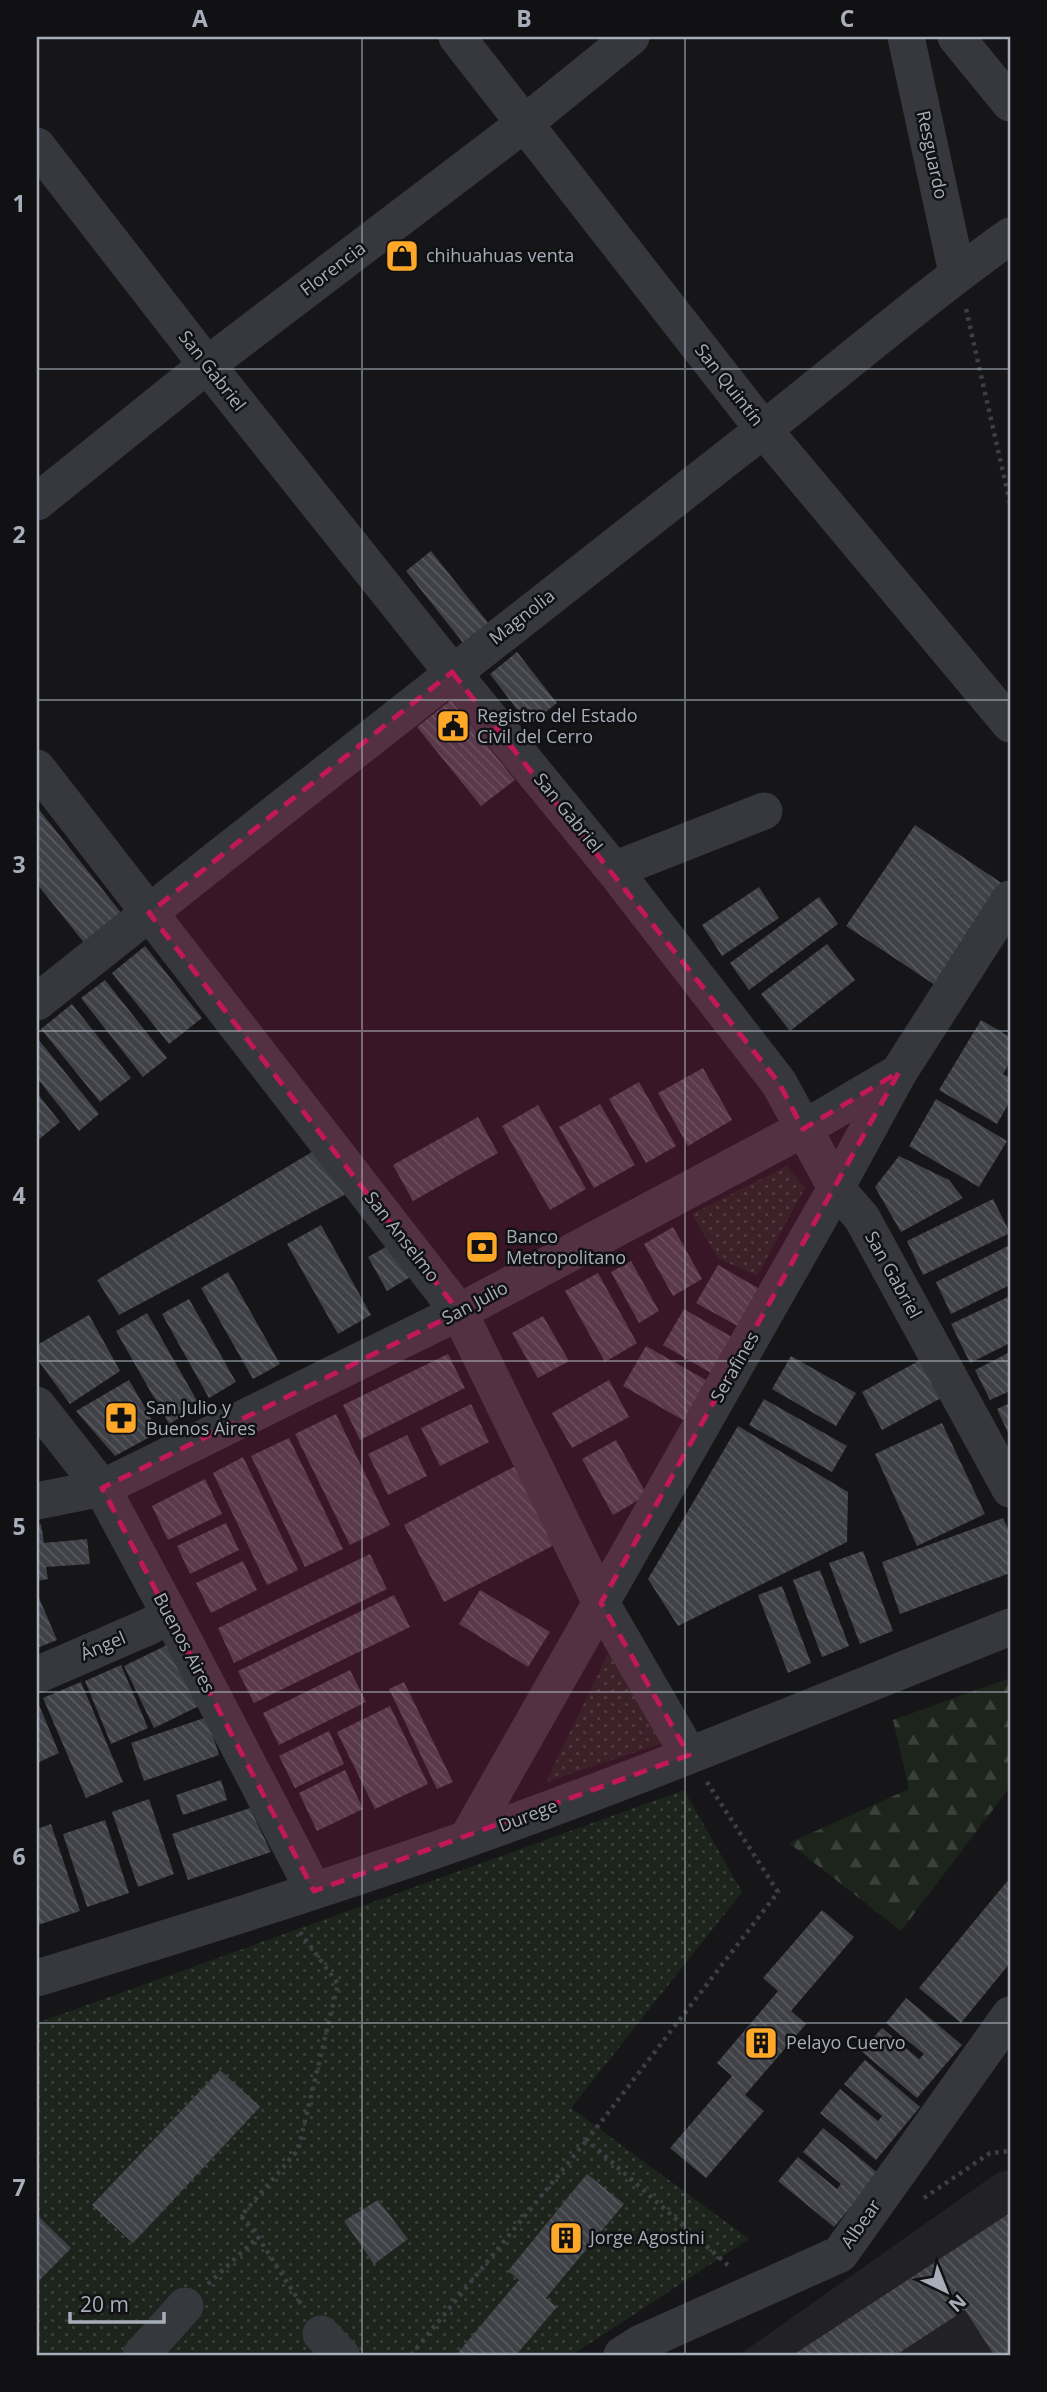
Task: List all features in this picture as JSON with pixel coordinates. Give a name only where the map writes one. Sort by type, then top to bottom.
[{"type":"street","name":"San Quintín","points":[[457,37],[764,430],[1010,724]]},
{"type":"street","name":"Florencia","points":[[37,502],[207,365],[525,123],[631,37]]},
{"type":"street","name":"Resguardo","points":[[906,37],[957,273]]},
{"type":"street","points":[[956,37],[1010,103]]},
{"type":"street","name":"San Gabriel","points":[[37,146],[207,365],[614,870],[779,1083],[836,1188],[862,1218],[1010,1489]]},
{"type":"street","name":"Magnolia","points":[[37,1002],[452,672],[764,430],[957,273],[1010,236]]},
{"type":"street","name":"San Anselmo","points":[[37,768],[459,1312],[601,1603],[689,1755]]},
{"type":"street","points":[[614,870],[764,811]]},
{"type":"street","name":"Serafines","points":[[467,1839],[899,1072],[1010,899]]},
{"type":"street","name":"San Julio","points":[[37,1500],[102,1488],[459,1312],[803,1129],[899,1072]]},
{"type":"street","name":"Buenos Aires","points":[[37,1405],[102,1488],[183,1637],[314,1891]]},
{"type":"street","name":"Ángel","points":[[37,1675],[169,1615]]},
{"type":"street","name":"Durege","points":[[37,1979],[279,1903],[467,1839],[689,1755],[1010,1627]]},
{"type":"street","name":"Albear","points":[[635,2352],[758,2291],[840,2255],[1010,2015]]},
{"type":"street","points":[[141,2355],[185,2306]]},
{"type":"path","points":[[957,273],[1010,503]]},
{"type":"path","points":[[411,2355],[587,2140],[778,1892],[689,1755]]},
{"type":"path","points":[[279,1903],[338,1984],[298,2150],[241,2216],[331,2344]]},
{"type":"path","points":[[587,2140],[758,2291]]},
{"type":"path","points":[[185,2306],[258,2237]]},
{"type":"highlighted area","points":[[452,672],[779,1083],[803,1129],[899,1072],[601,1603],[689,1755],[314,1891],[102,1488],[459,1312],[149,913]]},
{"type":"shaded area","points":[[1010,2170],[1010,2355],[739,2355],[997,2173]]},
{"type":"green space","points":[[787,1166],[805,1188],[757,1276],[718,1258],[692,1214]]},
{"type":"green space","points":[[614,1641],[668,1741],[546,1782]]},
{"type":"green space","points":[[1010,1678],[1010,1787],[901,1931],[789,1843],[909,1789],[893,1720]]},
{"type":"green space","points":[[684,1790],[742,1892],[571,2108],[749,2239],[572,2355],[37,2355],[37,2023]]},
{"type":"building","points":[[431,551],[489,624],[464,644],[406,571]]},
{"type":"building","points":[[517,652],[557,703],[529,725],[490,674]]},
{"type":"building","points":[[451,700],[515,780],[481,806],[417,727]]},
{"type":"building","points":[[37,807],[122,914],[85,944],[37,884]]},
{"type":"building","points":[[915,825],[1003,884],[935,985],[846,926]]},
{"type":"building","points":[[759,887],[779,918],[722,956],[702,925]]},
{"type":"building","points":[[819,897],[838,924],[749,990],[730,963]]},
{"type":"building","points":[[827,944],[855,980],[790,1031],[761,994]]},
{"type":"building","points":[[145,946],[202,1018],[169,1044],[112,973]]},
{"type":"building","points":[[105,980],[167,1058],[143,1077],[81,998]]},
{"type":"building","points":[[72,1004],[131,1078],[100,1102],[41,1029]]},
{"type":"building","points":[[981,1020],[1010,1037],[1010,1062],[1003,1074],[1010,1078],[1010,1101],[997,1124],[939,1090]]},
{"type":"building","points":[[38,1039],[99,1114],[79,1131],[37,1078]]},
{"type":"building","points":[[703,1068],[732,1120],[688,1146],[658,1093]]},
{"type":"building","points":[[639,1082],[676,1146],[646,1163],[609,1099]]},
{"type":"building","points":[[37,1093],[60,1122],[37,1141]]},
{"type":"building","points":[[936,1099],[1007,1141],[979,1187],[909,1146]]},
{"type":"building","points":[[600,1104],[635,1165],[594,1188],[559,1127]]},
{"type":"building","points":[[538,1105],[586,1189],[550,1210],[502,1126]]},
{"type":"building","points":[[478,1117],[498,1153],[413,1201],[393,1165]]},
{"type":"building","points":[[317,1149],[350,1192],[119,1315],[97,1280]]},
{"type":"building","points":[[899,1156],[949,1180],[963,1198],[901,1232],[875,1187]]},
{"type":"building","points":[[993,1199],[1010,1233],[923,1275],[907,1241]]},
{"type":"building","points":[[321,1225],[371,1315],[338,1334],[287,1244]]},
{"type":"building","points":[[673,1227],[702,1279],[673,1296],[644,1244]]},
{"type":"building","points":[[398,1240],[417,1273],[387,1291],[368,1257]]},
{"type":"building","points":[[1010,1245],[1010,1285],[951,1314],[936,1282]]},
{"type":"building","points":[[631,1261],[659,1311],[639,1323],[611,1272]]},
{"type":"building","points":[[718,1265],[765,1292],[743,1329],[696,1303]]},
{"type":"building","points":[[228,1272],[280,1364],[253,1379],[201,1288]]},
{"type":"building","points":[[598,1273],[637,1343],[605,1362],[565,1291]]},
{"type":"building","points":[[1010,1296],[1010,1343],[970,1363],[951,1324]]},
{"type":"building","points":[[189,1299],[236,1382],[209,1398],[162,1314]]},
{"type":"building","points":[[684,1309],[737,1340],[716,1376],[663,1345]]},
{"type":"building","points":[[147,1313],[200,1406],[169,1424],[116,1331]]},
{"type":"building","points":[[89,1315],[120,1371],[70,1404],[37,1359],[37,1345]]},
{"type":"building","points":[[543,1316],[569,1361],[538,1378],[512,1333]]},
{"type":"building","points":[[646,1346],[713,1384],[690,1424],[623,1386]]},
{"type":"building","points":[[1010,1352],[1010,1391],[990,1400],[975,1370]]},
{"type":"building","points":[[448,1354],[465,1388],[360,1440],[343,1405]]},
{"type":"building","points":[[791,1356],[856,1393],[836,1426],[772,1389]]},
{"type":"building","points":[[922,1359],[943,1397],[882,1430],[862,1392]]},
{"type":"building","points":[[129,1380],[159,1432],[115,1456],[76,1411]]},
{"type":"building","points":[[609,1380],[629,1417],[572,1448],[552,1413]]},
{"type":"building","points":[[764,1399],[847,1446],[832,1472],[749,1425]]},
{"type":"building","points":[[1010,1403],[1010,1437],[997,1409]]},
{"type":"building","points":[[471,1404],[489,1442],[440,1466],[421,1428]]},
{"type":"building","points":[[336,1414],[390,1525],[350,1545],[295,1434]]},
{"type":"building","points":[[942,1423],[985,1514],[917,1546],[875,1454]]},
{"type":"building","points":[[738,1426],[848,1492],[847,1542],[678,1626],[648,1579]]},
{"type":"building","points":[[407,1435],[427,1476],[388,1495],[368,1454]]},
{"type":"building","points":[[289,1438],[343,1549],[305,1567],[251,1456]]},
{"type":"building","points":[[616,1440],[647,1495],[613,1515],[582,1459]]},
{"type":"building","points":[[243,1457],[298,1570],[267,1585],[213,1473]]},
{"type":"building","points":[[521,1463],[562,1541],[444,1602],[404,1525]]},
{"type":"building","points":[[205,1479],[222,1514],[168,1540],[152,1506]]},
{"type":"building","points":[[1003,1518],[1010,1533],[1010,1573],[900,1614],[882,1562]]},
{"type":"building","points":[[226,1523],[239,1550],[190,1574],[177,1546]]},
{"type":"building","points":[[41,1524],[44,1543],[87,1539],[90,1564],[46,1567],[48,1579],[37,1581],[37,1525]]},
{"type":"building","points":[[863,1551],[893,1631],[860,1644],[829,1563]]},
{"type":"building","points":[[370,1554],[387,1589],[234,1663],[218,1628]]},
{"type":"building","points":[[243,1561],[257,1590],[211,1613],[196,1583]]},
{"type":"building","points":[[820,1570],[849,1646],[822,1657],[793,1580]]},
{"type":"building","points":[[782,1586],[811,1663],[788,1673],[758,1595]]},
{"type":"building","points":[[480,1590],[550,1632],[528,1667],[459,1624]]},
{"type":"building","points":[[37,1593],[57,1640],[37,1648]]},
{"type":"building","points":[[394,1595],[410,1627],[254,1703],[238,1671]]},
{"type":"building","points":[[169,1644],[199,1706],[154,1728],[124,1666]]},
{"type":"building","points":[[121,1665],[148,1728],[111,1744],[85,1681]]},
{"type":"building","points":[[350,1670],[366,1702],[279,1745],[263,1713]]},
{"type":"building","points":[[81,1682],[123,1782],[86,1798],[43,1698]]},
{"type":"building","points":[[404,1682],[453,1782],[437,1789],[389,1689]]},
{"type":"building","points":[[37,1700],[59,1753],[37,1763]]},
{"type":"building","points":[[390,1706],[428,1784],[375,1809],[337,1732]]},
{"type":"building","points":[[207,1717],[219,1755],[144,1781],[131,1743]]},
{"type":"building","points":[[329,1731],[344,1764],[295,1788],[279,1756]]},
{"type":"building","points":[[345,1770],[363,1809],[317,1831],[299,1793]]},
{"type":"building","points":[[221,1780],[227,1800],[183,1815],[176,1795]]},
{"type":"building","points":[[149,1799],[174,1874],[138,1887],[112,1812]]},
{"type":"building","points":[[250,1808],[271,1852],[188,1880],[172,1834]]},
{"type":"building","points":[[105,1820],[129,1893],[87,1907],[63,1834]]},
{"type":"building","points":[[51,1824],[80,1911],[38,1925],[37,1829]]},
{"type":"building","points":[[1010,1878],[1010,1963],[961,2023],[919,1988]]},
{"type":"building","name":"Pelayo Cuervo","points":[[822,1910],[854,1937],[791,2011],[806,2024],[745,2095],[764,2111],[706,2178],[670,2148],[732,2076],[717,2063],[778,1991],[763,1978]]},
{"type":"building","points":[[906,1998],[962,2045],[917,2098],[861,2051],[882,2028],[919,2059],[924,2054],[886,2023]]},
{"type":"building","points":[[865,2060],[920,2107],[876,2160],[820,2113],[840,2089],[878,2121],[882,2116],[844,2084]]},
{"type":"building","points":[[220,2070],[260,2107],[133,2243],[92,2205]]},
{"type":"building","points":[[823,2128],[879,2174],[834,2227],[778,2181],[798,2157],[837,2189],[841,2184],[803,2152]]},
{"type":"building","name":"Jorge Agostini","points":[[587,2174],[624,2204],[546,2298],[557,2307],[516,2355],[456,2355],[519,2280],[508,2271]]},
{"type":"building","points":[[378,2200],[408,2239],[374,2264],[344,2221]]},
{"type":"building","points":[[1010,2213],[1010,2355],[994,2355],[965,2310],[896,2355],[793,2355]]},
{"type":"building","points":[[37,2215],[71,2248],[37,2283]]},
{"type":"place","name":"chihuahuas venta","points":[[402,256]]},
{"type":"place","name":"Registro del Estado Civil del Cerro","points":[[453,726]]},
{"type":"place","name":"Banco Metropolitano","points":[[482,1247]]},
{"type":"place","name":"San Julio y Buenos Aires","points":[[121,1418]]},
{"type":"place","name":"Pelayo Cuervo","points":[[761,2043]]},
{"type":"place","name":"Jorge Agostini","points":[[566,2238]]}]
